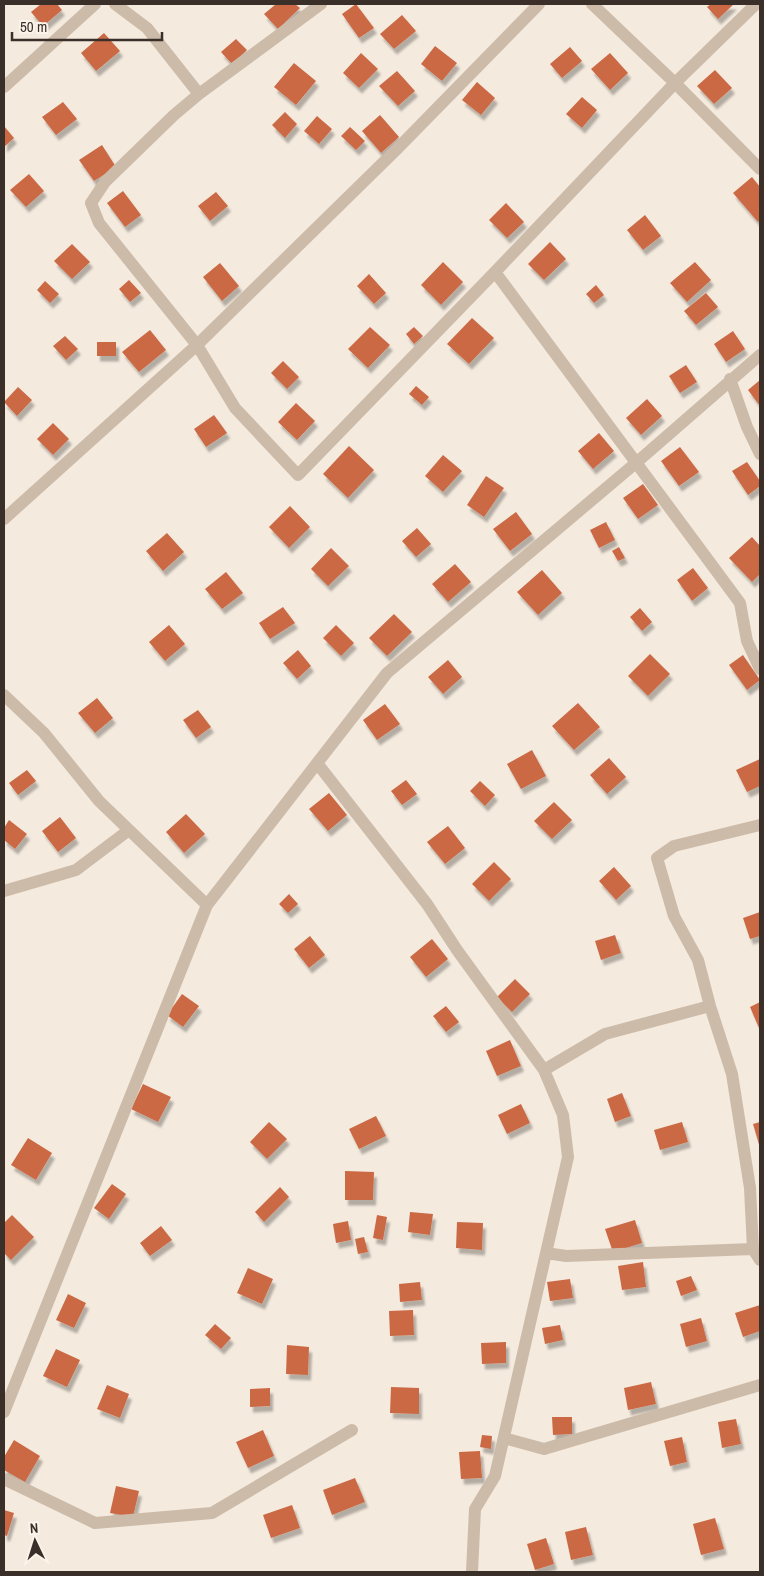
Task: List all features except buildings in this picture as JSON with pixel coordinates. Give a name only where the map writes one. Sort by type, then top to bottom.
[{"type":"street","points":[[4,87],[95,4]]},
{"type":"street","points":[[115,4],[147,28],[199,94]]},
{"type":"street","points":[[321,4],[199,94],[174,115],[105,182],[92,203],[99,223],[197,345],[235,408],[298,475],[675,83],[756,4]]},
{"type":"street","points":[[4,519],[197,345],[397,150],[539,4]]},
{"type":"street","points":[[592,4],[675,83],[760,169]]},
{"type":"street","points":[[495,272],[740,603],[748,641],[760,669]]},
{"type":"street","points":[[4,1412],[207,905],[386,673],[637,462],[730,379],[760,355]]},
{"type":"street","points":[[730,379],[747,426],[760,454]]},
{"type":"street","points":[[4,502],[14,511]]},
{"type":"street","points":[[4,695],[44,734],[99,801],[207,905]]},
{"type":"street","points":[[317,763],[427,904],[457,950],[544,1070],[563,1115],[568,1157],[495,1476],[475,1509],[472,1572]]},
{"type":"street","points":[[546,1252],[566,1256],[757,1254],[750,1188],[732,1074],[710,1006],[698,960],[674,916],[657,858],[674,846],[760,825]]},
{"type":"street","points":[[4,891],[76,870],[129,830]]},
{"type":"street","points":[[544,1070],[605,1034],[710,1006]]},
{"type":"street","points":[[504,1438],[544,1449],[760,1385]]},
{"type":"street","points":[[4,1480],[96,1523],[212,1513],[352,1430]]}]
